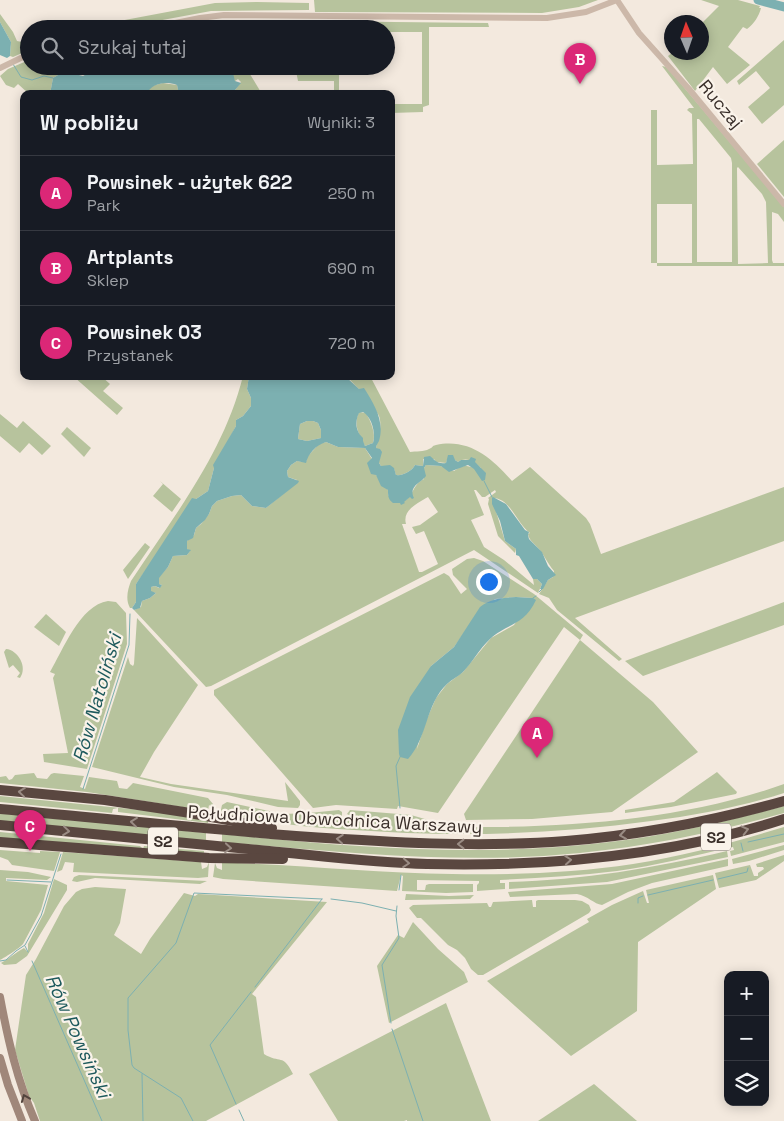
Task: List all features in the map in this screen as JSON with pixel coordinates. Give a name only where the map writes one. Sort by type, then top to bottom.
[{"type":"highway","points":[[0,790],[105,800],[184,812],[322,838]]},
{"type":"highway","name":"Południowa Obwodnica Warszawy","points":[[0,809],[322,838],[454,844],[564,841],[619,835],[700,822],[784,801]]},
{"type":"highway","name":"Południowa Obwodnica Warszawy","points":[[0,825],[327,858],[444,864],[562,861],[646,851],[718,836],[784,819]]},
{"type":"highway","points":[[1,843],[209,858],[327,858]]},
{"type":"main road","points":[[0,997],[17,1074],[35,1121]]},
{"type":"main road","points":[[0,1058],[22,1121]]},
{"type":"main road","points":[[2,1068],[12,1068],[17,1074]]},
{"type":"street","points":[[572,14],[608,0]]},
{"type":"street","points":[[190,20],[224,15],[541,18],[594,10],[617,0]]},
{"type":"street","name":"Ruczaj","points":[[617,0],[640,33],[784,204]]},
{"type":"street","points":[[1,67],[20,58]]},
{"type":"green space","points":[[314,0],[598,0],[579,7],[542,13],[315,12]]},
{"type":"green space","points":[[701,0],[738,0],[760,6],[758,17],[747,29],[743,27],[728,47],[750,65],[727,84],[713,67],[695,91],[671,60],[709,60],[709,16],[719,6]]},
{"type":"green space","points":[[215,3],[309,3],[309,10],[211,11],[162,20],[125,20]]},
{"type":"green space","points":[[0,14],[17,41],[20,42],[20,54],[13,57],[10,56],[11,42],[0,22]]},
{"type":"green space","points":[[395,22],[488,23],[489,27],[429,27],[429,105],[423,107],[423,112],[395,113],[395,104],[422,104],[422,32],[395,32]]},
{"type":"green space","points":[[784,40],[784,105],[762,124],[748,107],[770,88],[756,71],[739,85],[737,81]]},
{"type":"green space","points":[[20,64],[20,75],[58,75],[53,78],[51,90],[25,90],[18,84],[14,88],[6,85],[0,76],[8,69]]},
{"type":"green space","points":[[662,66],[667,67],[784,207],[784,222],[778,214],[772,212],[772,260],[773,263],[784,263],[784,266],[657,266],[657,263],[651,263],[651,110],[657,110],[657,165],[693,164],[692,114],[687,110],[694,108]],"holes":[[[697,119],[699,119],[731,158],[732,262],[697,262]],[[737,168],[762,194],[766,202],[768,263],[738,264]],[[657,204],[692,204],[692,263],[657,263]]]},
{"type":"green space","points":[[233,75],[250,75],[260,90],[235,90],[241,82],[238,79],[235,81]]},
{"type":"green space","points":[[297,75],[339,75],[339,90],[334,90],[334,81],[298,81]]},
{"type":"green space","points":[[163,83],[177,85],[178,90],[148,90],[151,86]]},
{"type":"green space","points":[[784,140],[784,197],[757,164]]},
{"type":"green space","points":[[78,380],[106,380],[110,384],[103,391],[123,408],[117,415]]},
{"type":"green space","points":[[242,380],[248,380],[247,389],[251,398],[251,406],[243,416],[236,420],[236,426],[214,468],[208,491],[196,499],[136,584],[136,602],[130,608],[127,598],[131,581],[211,458],[234,404]]},
{"type":"green space","points":[[350,380],[372,380],[410,452],[425,451],[434,445],[459,444],[469,447],[488,458],[512,481],[530,467],[586,518],[601,554],[784,487],[784,541],[575,618],[622,659],[619,661],[557,610],[549,598],[539,594],[548,580],[553,577],[554,571],[530,539],[528,534],[530,533],[521,524],[509,506],[498,499],[492,498],[505,541],[516,549],[515,553],[498,536],[488,504],[488,498],[496,492],[495,490],[482,497],[474,490],[484,515],[471,520],[484,547],[504,560],[534,585],[533,579],[537,579],[542,584],[538,593],[474,550],[206,687],[134,610],[141,607],[142,601],[156,593],[151,592],[151,587],[159,588],[162,585],[159,584],[158,578],[168,567],[173,556],[187,555],[190,551],[187,549],[187,541],[194,535],[196,528],[209,514],[212,506],[217,501],[241,495],[252,506],[266,508],[295,484],[297,480],[288,477],[287,471],[291,465],[297,461],[304,462],[319,444],[326,442],[338,447],[365,448],[372,459],[376,475],[388,490],[388,495],[394,502],[401,502],[409,497],[419,482],[424,479],[424,468],[426,465],[441,466],[454,471],[462,466],[481,468],[467,460],[458,462],[447,460],[446,463],[436,462],[434,459],[423,459],[423,466],[415,465],[407,473],[396,475],[394,469],[381,466],[376,448],[380,429],[379,416]],"holes":[[[428,497],[438,512],[420,525],[412,527],[416,534],[424,531],[438,564],[422,572],[419,572],[402,524],[406,524],[406,515],[412,507]]]},
{"type":"green space","points":[[359,412],[366,413],[373,431],[373,443],[365,446],[357,425]]},
{"type":"green space","points":[[0,414],[17,428],[23,421],[51,446],[42,455],[29,443],[20,453],[0,436]]},
{"type":"green space","points":[[307,421],[318,423],[321,430],[321,438],[307,441],[298,439],[300,424]]},
{"type":"green space","points":[[67,427],[91,448],[84,457],[61,434]]},
{"type":"green space","points":[[160,481],[181,499],[172,512],[153,496],[163,484]]},
{"type":"green space","points":[[145,543],[150,547],[128,579],[123,570]]},
{"type":"green space","points":[[474,558],[483,561],[534,594],[583,635],[580,640],[564,627],[438,813],[398,806],[397,809],[336,805],[313,808],[214,695],[214,690],[444,573],[449,576],[461,594],[467,589],[453,575],[452,569],[467,559]],"holes":[[[533,598],[514,625],[491,638],[463,672],[447,684],[436,698],[417,749],[431,666],[454,647],[476,616],[495,599]]]},
{"type":"green space","points":[[108,601],[116,602],[126,613],[127,644],[87,769],[44,762],[43,754],[68,753],[53,678],[55,674],[50,672],[81,619],[98,604]]},
{"type":"green space","points":[[784,602],[784,625],[643,676],[625,661]]},
{"type":"green space","points":[[46,614],[66,632],[59,646],[34,627]]},
{"type":"green space","points":[[137,618],[198,685],[140,777],[171,784],[288,801],[285,782],[300,801],[298,808],[278,807],[227,795],[174,787],[92,767],[128,657],[130,664],[133,666],[134,664]]},
{"type":"green space","points":[[580,640],[653,702],[698,752],[612,812],[532,819],[466,820],[464,814]]},
{"type":"green space","points":[[6,649],[14,652],[22,664],[23,669],[20,678],[17,677],[20,673],[13,665],[9,668],[4,652]]},
{"type":"green space","points":[[717,772],[737,792],[736,794],[671,807],[625,813],[625,810],[674,802]]},
{"type":"green space","points":[[34,773],[37,778],[47,779],[54,773],[84,776],[80,787],[85,789],[89,777],[117,781],[119,788],[127,789],[133,783],[208,798],[213,804],[214,811],[209,805],[208,811],[87,792],[0,783],[0,777],[6,776],[9,780],[15,775]]},
{"type":"green space","points":[[784,784],[784,793],[702,813],[618,825],[520,833],[454,834],[347,830],[246,818],[226,814],[227,809],[222,810],[220,814],[222,805],[227,802],[283,814],[339,810],[342,812],[342,820],[351,820],[351,816],[347,814],[350,810],[411,815],[449,826],[461,827],[542,826],[666,814],[746,796]]},
{"type":"green space","points":[[0,796],[141,810],[208,819],[208,823],[118,812],[118,808],[113,809],[112,813],[0,802]]},
{"type":"green space","points":[[784,806],[784,813],[683,838],[606,850],[535,856],[491,858],[401,856],[222,842],[222,834],[416,849],[465,850],[562,847],[654,836]]},
{"type":"green space","points":[[0,812],[206,833],[206,841],[0,821]]},
{"type":"green space","points":[[784,827],[784,842],[731,856],[730,851],[734,850],[733,847],[632,869],[573,876],[500,880],[500,883],[505,883],[505,889],[477,891],[479,881],[417,880],[417,890],[425,890],[426,885],[429,884],[473,884],[473,892],[402,891],[403,876],[401,875],[397,891],[213,877],[215,863],[217,868],[222,870],[222,863],[237,863],[452,874],[520,874],[588,870],[690,853]]},
{"type":"green space","points":[[0,832],[140,846],[143,849],[144,846],[204,851],[204,854],[0,839]]},
{"type":"green space","points":[[784,845],[784,850],[733,864],[732,859]]},
{"type":"green space","points":[[0,850],[40,853],[40,851],[60,852],[54,871],[12,865],[8,860],[0,857]]},
{"type":"green space","points":[[727,851],[728,857],[607,882],[509,889],[509,882],[591,876],[672,863]]},
{"type":"green space","points":[[63,852],[201,862],[202,869],[207,867],[209,862],[208,877],[73,872],[74,863],[65,862],[62,870],[57,872]]},
{"type":"green space","points":[[784,855],[784,861],[756,880],[719,888],[715,873],[750,865],[754,876],[758,876],[758,873],[764,869],[763,867],[757,867],[756,864]]},
{"type":"green space","points":[[728,859],[728,866],[652,883],[602,905],[577,894],[510,897],[508,892],[612,884]]},
{"type":"green space","points":[[0,870],[28,872],[51,877],[47,880],[6,878],[6,881],[48,885],[41,910],[23,944],[0,960]]},
{"type":"green space","points":[[79,875],[207,881],[200,884],[95,878],[77,882],[72,881],[74,877]]},
{"type":"green space","points":[[713,875],[716,889],[638,942],[637,1011],[571,1056],[487,981],[589,922],[587,919],[612,905],[643,891],[647,903],[649,903],[646,890]]},
{"type":"green space","points":[[54,879],[67,885],[67,890],[27,956],[16,964],[4,965],[1,963],[24,948],[28,952],[28,944],[44,913]]},
{"type":"green space","points":[[95,887],[126,889],[120,923],[114,935],[141,954],[184,893],[195,896],[198,894],[327,902],[252,994],[256,997],[264,1054],[284,1061],[293,1074],[206,1121],[40,1121],[34,1103],[29,1096],[15,1050],[26,975],[64,906],[76,892]]},
{"type":"green space","points":[[406,894],[474,895],[470,899],[405,900]]},
{"type":"green space","points":[[532,900],[533,907],[536,907],[536,901],[538,900],[582,901],[589,905],[591,910],[589,913],[483,975],[478,975],[471,969],[465,958],[457,950],[448,945],[421,918],[417,918],[409,908],[413,905],[487,903],[491,907],[493,902]]},
{"type":"green space","points":[[413,922],[438,949],[464,972],[468,982],[389,1023],[377,966],[398,935],[404,938]]},
{"type":"green space","points":[[446,1003],[491,1121],[338,1121],[309,1074]]},
{"type":"green space","points":[[594,1084],[637,1121],[538,1121]]},
{"type":"water","points":[[0,22],[11,42],[10,56],[7,58],[0,55]]},
{"type":"water","points":[[58,75],[234,75],[235,81],[241,83],[235,90],[178,90],[177,85],[168,83],[156,85],[149,90],[51,90],[53,78]]},
{"type":"water","points":[[248,380],[349,380],[359,389],[364,388],[378,413],[381,427],[376,448],[382,452],[379,463],[381,466],[390,465],[394,468],[396,475],[402,475],[415,465],[423,466],[424,457],[430,456],[437,462],[446,463],[448,455],[453,455],[458,462],[469,460],[471,457],[476,459],[475,462],[486,473],[485,480],[482,481],[474,469],[468,465],[449,472],[441,466],[426,465],[424,468],[426,476],[414,488],[414,498],[410,497],[401,505],[400,503],[391,502],[388,490],[381,486],[376,475],[371,474],[367,463],[372,458],[365,448],[338,447],[326,442],[313,450],[306,463],[297,461],[291,465],[287,471],[288,477],[299,481],[298,483],[266,508],[252,506],[241,495],[217,501],[212,506],[205,520],[196,528],[193,538],[187,541],[187,549],[191,550],[187,555],[173,556],[168,567],[159,578],[159,584],[162,585],[160,588],[151,587],[151,591],[156,593],[142,601],[140,608],[134,610],[132,608],[136,602],[136,584],[192,498],[196,499],[208,491],[214,468],[213,465],[236,426],[236,420],[243,416],[251,406],[251,398],[247,389]],"holes":[[[363,412],[373,426],[374,435],[373,443],[365,446],[356,426],[359,413]],[[313,421],[318,423],[321,430],[321,438],[307,441],[298,439],[300,424]]]},
{"type":"water","points":[[493,497],[506,504],[525,530],[529,532],[529,539],[542,552],[548,566],[556,575],[548,580],[543,589],[540,589],[542,584],[537,579],[533,579],[519,556],[516,555],[516,549],[505,541],[500,521],[492,504]]},
{"type":"water","points":[[516,597],[533,598],[536,600],[521,620],[490,639],[463,672],[440,692],[434,701],[415,750],[408,759],[400,757],[398,730],[410,697],[431,666],[454,647],[480,607],[493,600]]},
{"type":"waterway","points":[[758,0],[784,7]]},
{"type":"waterway","points":[[13,64],[21,77],[32,80],[44,76],[53,78]]},
{"type":"waterway","points":[[484,481],[492,497]]},
{"type":"waterway","points":[[539,592],[542,589]]},
{"type":"waterway","name":"Rów Natoliński","points":[[83,789],[129,645],[130,614]]},
{"type":"waterway","points":[[400,757],[396,766],[400,808]]},
{"type":"waterway","points":[[401,815],[403,830]]},
{"type":"waterway","points":[[748,842],[784,834]]},
{"type":"waterway","points":[[741,843],[743,851]]},
{"type":"waterway","name":"Rów Natoliński","points":[[0,961],[6,960],[25,945],[41,916],[61,854]]},
{"type":"waterway","points":[[718,879],[747,872],[748,868]]},
{"type":"waterway","points":[[399,890],[401,875]]},
{"type":"waterway","points":[[7,880],[51,882]]},
{"type":"waterway","points":[[648,895],[713,880]]},
{"type":"waterway","points":[[193,1121],[181,1098],[132,1065],[128,1030],[128,998],[176,943],[194,893],[322,899]]},
{"type":"waterway","points":[[638,903],[638,898],[643,896]]},
{"type":"waterway","points":[[255,987],[322,899]]},
{"type":"waterway","points":[[331,899],[362,903],[396,911]]},
{"type":"waterway","points":[[391,1023],[382,965],[399,938],[396,916],[397,906]]},
{"type":"waterway","points":[[25,946],[28,952]]},
{"type":"waterway","name":"Rów Powsiński","points":[[32,961],[102,1121]]},
{"type":"waterway","points":[[236,1104],[210,1045],[251,992]]},
{"type":"waterway","points":[[392,1029],[423,1121]]},
{"type":"waterway","points":[[142,1074],[143,1121]]},
{"type":"waterway","points":[[239,1110],[244,1121]]},
{"type":"place","name":"Artplants","points":[[580,84]]},
{"type":"place","name":"Powsinek - użytek 622","points":[[537,758]]},
{"type":"place","name":"Powsinek 03","points":[[30,851]]}]
